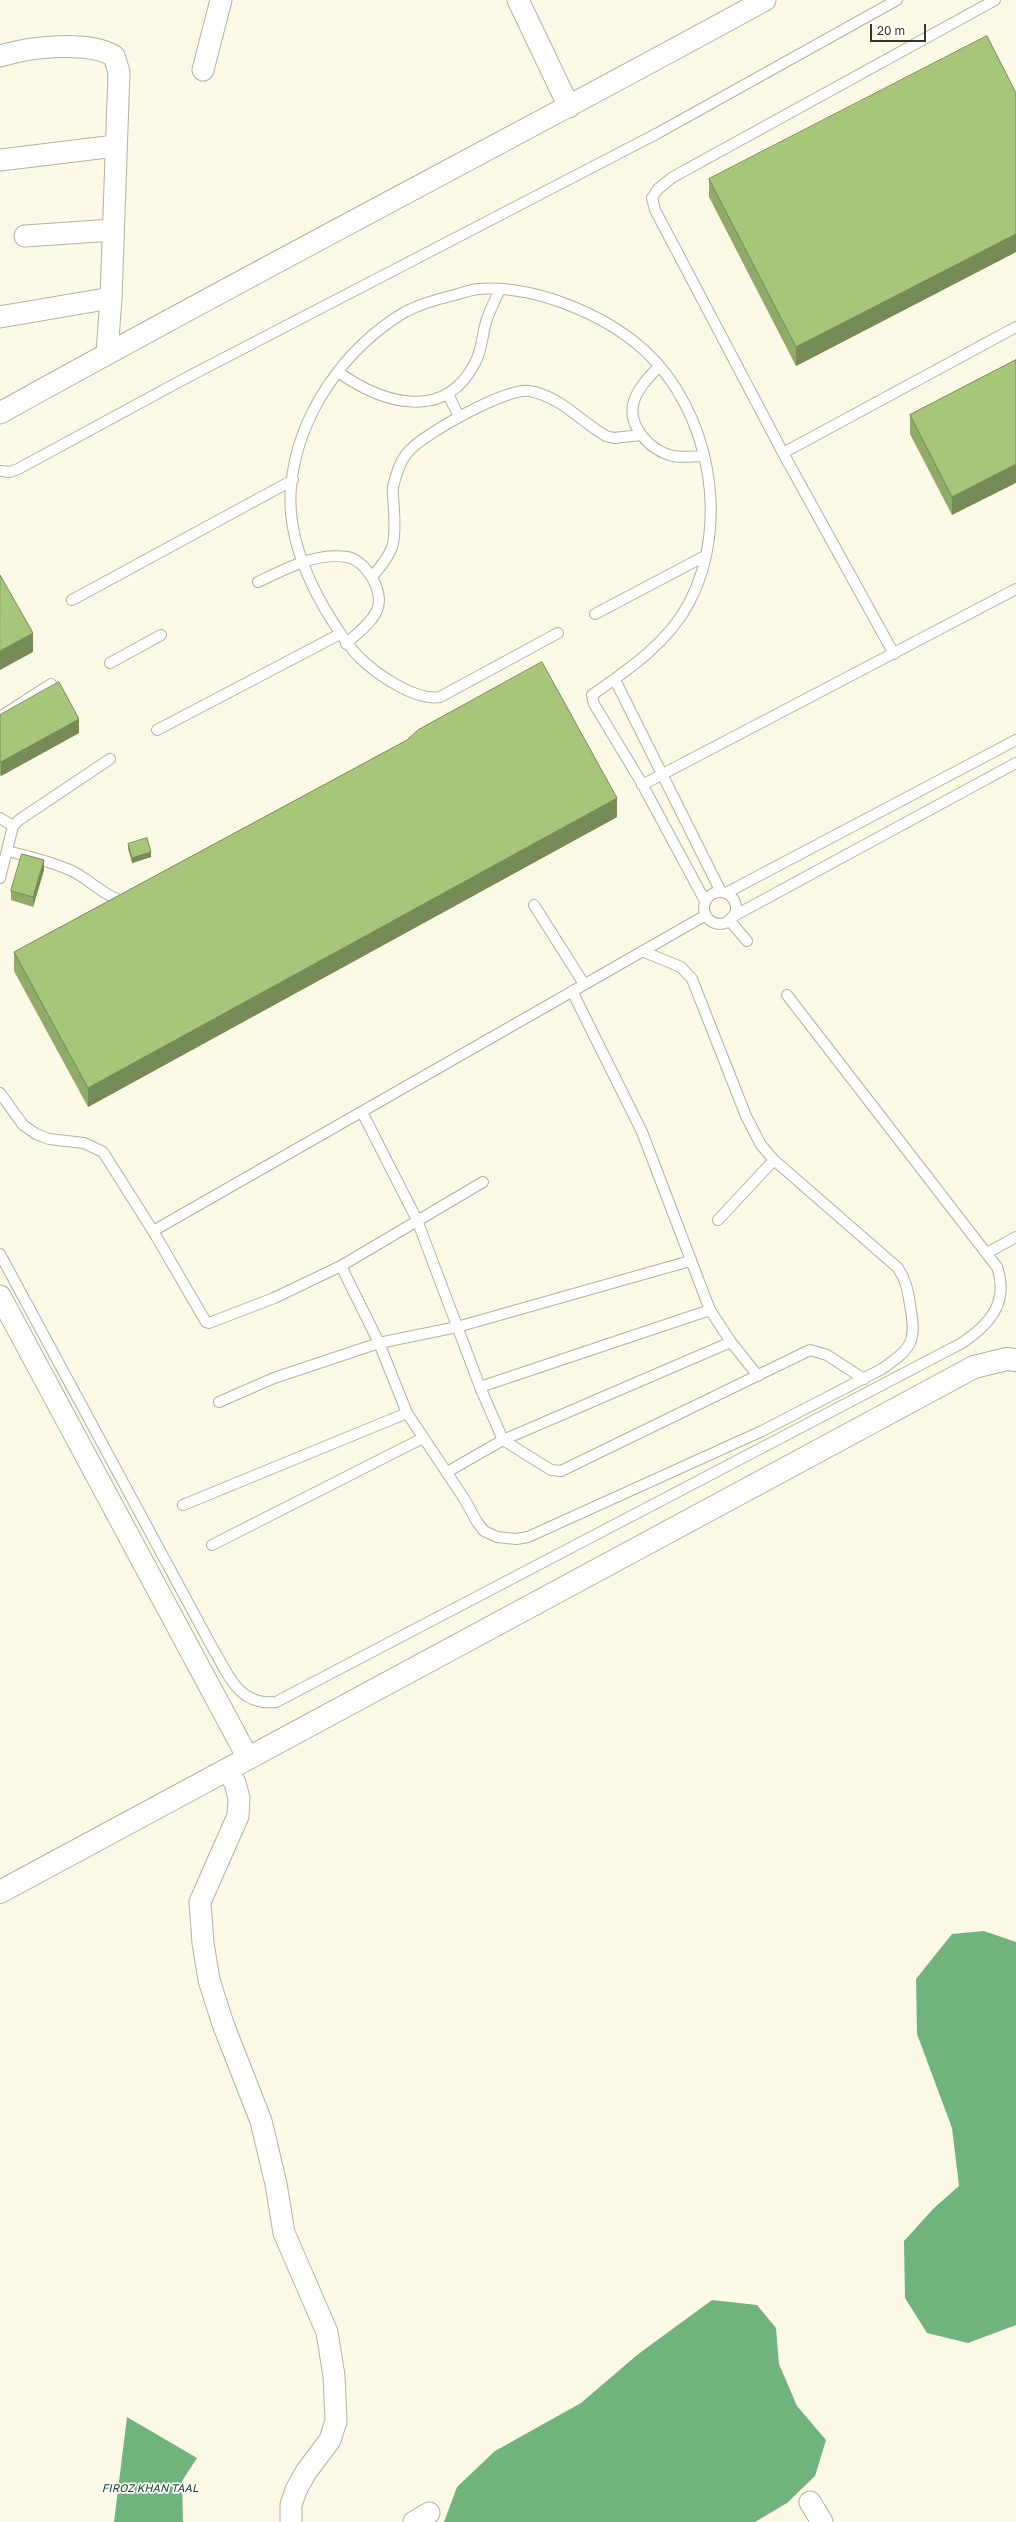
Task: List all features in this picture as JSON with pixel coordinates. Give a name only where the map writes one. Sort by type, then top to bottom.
[{"type":"street","points":[[203,70],[221,0]]},
{"type":"street","points":[[518,0],[569,107]]},
{"type":"street","points":[[0,412],[107,353],[569,107],[765,0]]},
{"type":"street","points":[[0,56],[64,46],[102,49],[114,56],[119,72],[115,146],[111,298],[107,353]]},
{"type":"street","points":[[0,160],[115,146]]},
{"type":"street","points":[[25,236],[113,230]]},
{"type":"street","points":[[0,317],[111,298]]},
{"type":"street","points":[[0,1296],[248,1758]]},
{"type":"street","points":[[0,1892],[974,1367],[1007,1358],[1016,1360]]},
{"type":"street","points":[[227,1770],[235,1783],[239,1798],[238,1816],[200,1902],[203,1943],[209,1980],[223,2024],[260,2121],[276,2184],[284,2233],[327,2332],[334,2376],[336,2421],[330,2440],[306,2472],[296,2490],[291,2505],[291,2522]]},
{"type":"street","points":[[810,2502],[822,2522]]},
{"type":"lane","points":[[0,471],[10,472],[18,469],[177,383],[658,133],[897,0]]},
{"type":"lane","points":[[894,654],[783,453],[655,210],[652,198],[658,189],[673,177],[995,0]]},
{"type":"lane","points":[[558,633],[440,696],[433,698],[423,696],[372,670],[346,644],[313,589],[302,561],[293,525],[292,480],[298,453],[311,415],[338,372],[351,356],[372,337],[407,311],[438,299],[477,289],[517,292],[551,299],[584,311],[615,327],[645,351],[658,366],[682,402],[702,444],[712,508],[705,556],[689,604],[676,622],[649,653],[615,680],[592,695],[593,700],[642,785],[705,901],[706,915],[709,920],[719,923],[731,919],[1016,763]]},
{"type":"lane","points":[[338,372],[374,394],[395,399],[425,402],[448,394],[458,387],[475,363],[486,322],[499,291]]},
{"type":"lane","points":[[783,453],[1016,327]]},
{"type":"lane","points":[[658,366],[643,384],[634,402],[632,413],[641,435],[652,446],[673,456],[704,456]]},
{"type":"lane","points":[[372,577],[390,556],[393,548],[395,528],[393,488],[401,461],[408,451],[422,438],[459,417],[519,390],[549,396],[606,436],[614,438],[641,435]]},
{"type":"lane","points":[[448,394],[459,417]]},
{"type":"lane","points":[[72,600],[292,480]]},
{"type":"lane","points":[[594,614],[705,556]]},
{"type":"lane","points":[[258,582],[302,561],[346,557],[356,560],[372,577],[379,598],[377,610],[346,644]]},
{"type":"lane","points":[[642,785],[1016,590]]},
{"type":"lane","points":[[158,730],[340,634]]},
{"type":"lane","points":[[110,663],[161,635]]},
{"type":"lane","points":[[615,680],[662,775],[723,892],[735,903],[731,919]]},
{"type":"lane","points":[[0,716],[51,684]]},
{"type":"lane","points":[[705,901],[712,894],[723,892],[1016,740]]},
{"type":"lane","points":[[0,878],[13,826],[19,820],[110,759]]},
{"type":"lane","points":[[0,818],[13,826]]},
{"type":"lane","points":[[7,851],[37,858],[71,870],[114,898],[124,902],[136,900]]},
{"type":"lane","points":[[534,905],[584,984]]},
{"type":"lane","points":[[153,1231],[706,915]]},
{"type":"lane","points":[[731,919],[747,941]]},
{"type":"lane","points":[[341,1266],[379,1343],[407,1413],[447,1472],[484,1531],[505,1539],[528,1537],[762,1431],[864,1379],[900,1357],[912,1340],[914,1330],[906,1282],[898,1268],[774,1160],[761,1145],[746,1116],[692,979],[681,967],[642,951]]},
{"type":"lane","points":[[572,991],[642,1132],[710,1310],[731,1342],[758,1376]]},
{"type":"lane","points":[[0,1254],[212,1647],[237,1688],[246,1697],[264,1703],[276,1702],[289,1697],[962,1343],[979,1332],[993,1315],[999,1300],[1002,1284],[997,1267],[787,995]]},
{"type":"lane","points":[[0,1093],[23,1125],[36,1134],[49,1139],[84,1143],[103,1152],[153,1231],[206,1322],[209,1324],[274,1298],[341,1266],[483,1182]]},
{"type":"lane","points":[[362,1112],[417,1220],[480,1387],[503,1440],[551,1470],[562,1471],[810,1350],[827,1355],[864,1379]]},
{"type":"lane","points":[[718,1220],[774,1160]]},
{"type":"lane","points":[[986,1253],[1016,1237]]},
{"type":"lane","points":[[219,1402],[274,1378],[379,1343],[457,1327],[690,1261]]},
{"type":"lane","points":[[480,1387],[710,1310]]},
{"type":"lane","points":[[447,1472],[503,1440],[731,1342]]},
{"type":"lane","points":[[183,1505],[407,1413]]},
{"type":"lane","points":[[212,1545],[423,1438]]},
{"type":"water","points":[[984,1931],[1016,1942],[1016,2325],[968,2343],[927,2333],[905,2298],[904,2241],[934,2208],[959,2186],[952,2128],[917,2034],[916,1979],[952,1934]]},
{"type":"water","points":[[712,2300],[757,2305],[776,2328],[779,2364],[797,2406],[826,2440],[815,2476],[787,2503],[755,2522],[444,2522],[457,2487],[495,2451],[581,2403],[637,2355]]},
{"type":"water","name":"FIROZ KHAN TAAL","points":[[127,2417],[197,2458],[182,2481],[183,2522],[114,2522]]},
{"type":"building","points":[[987,36],[1016,93],[1016,234],[796,347],[709,179]]},
{"type":"building","points":[[1016,360],[1016,464],[952,497],[910,415]]},
{"type":"building","points":[[0,575],[33,633],[0,651]]},
{"type":"building","points":[[542,662],[617,798],[88,1088],[14,952],[407,740],[418,730]]},
{"type":"building","points":[[59,682],[79,719],[1,762],[0,715]]},
{"type":"building","points":[[147,838],[151,852],[132,858],[128,844]]},
{"type":"building","points":[[22,854],[44,860],[33,897],[11,891]]}]
